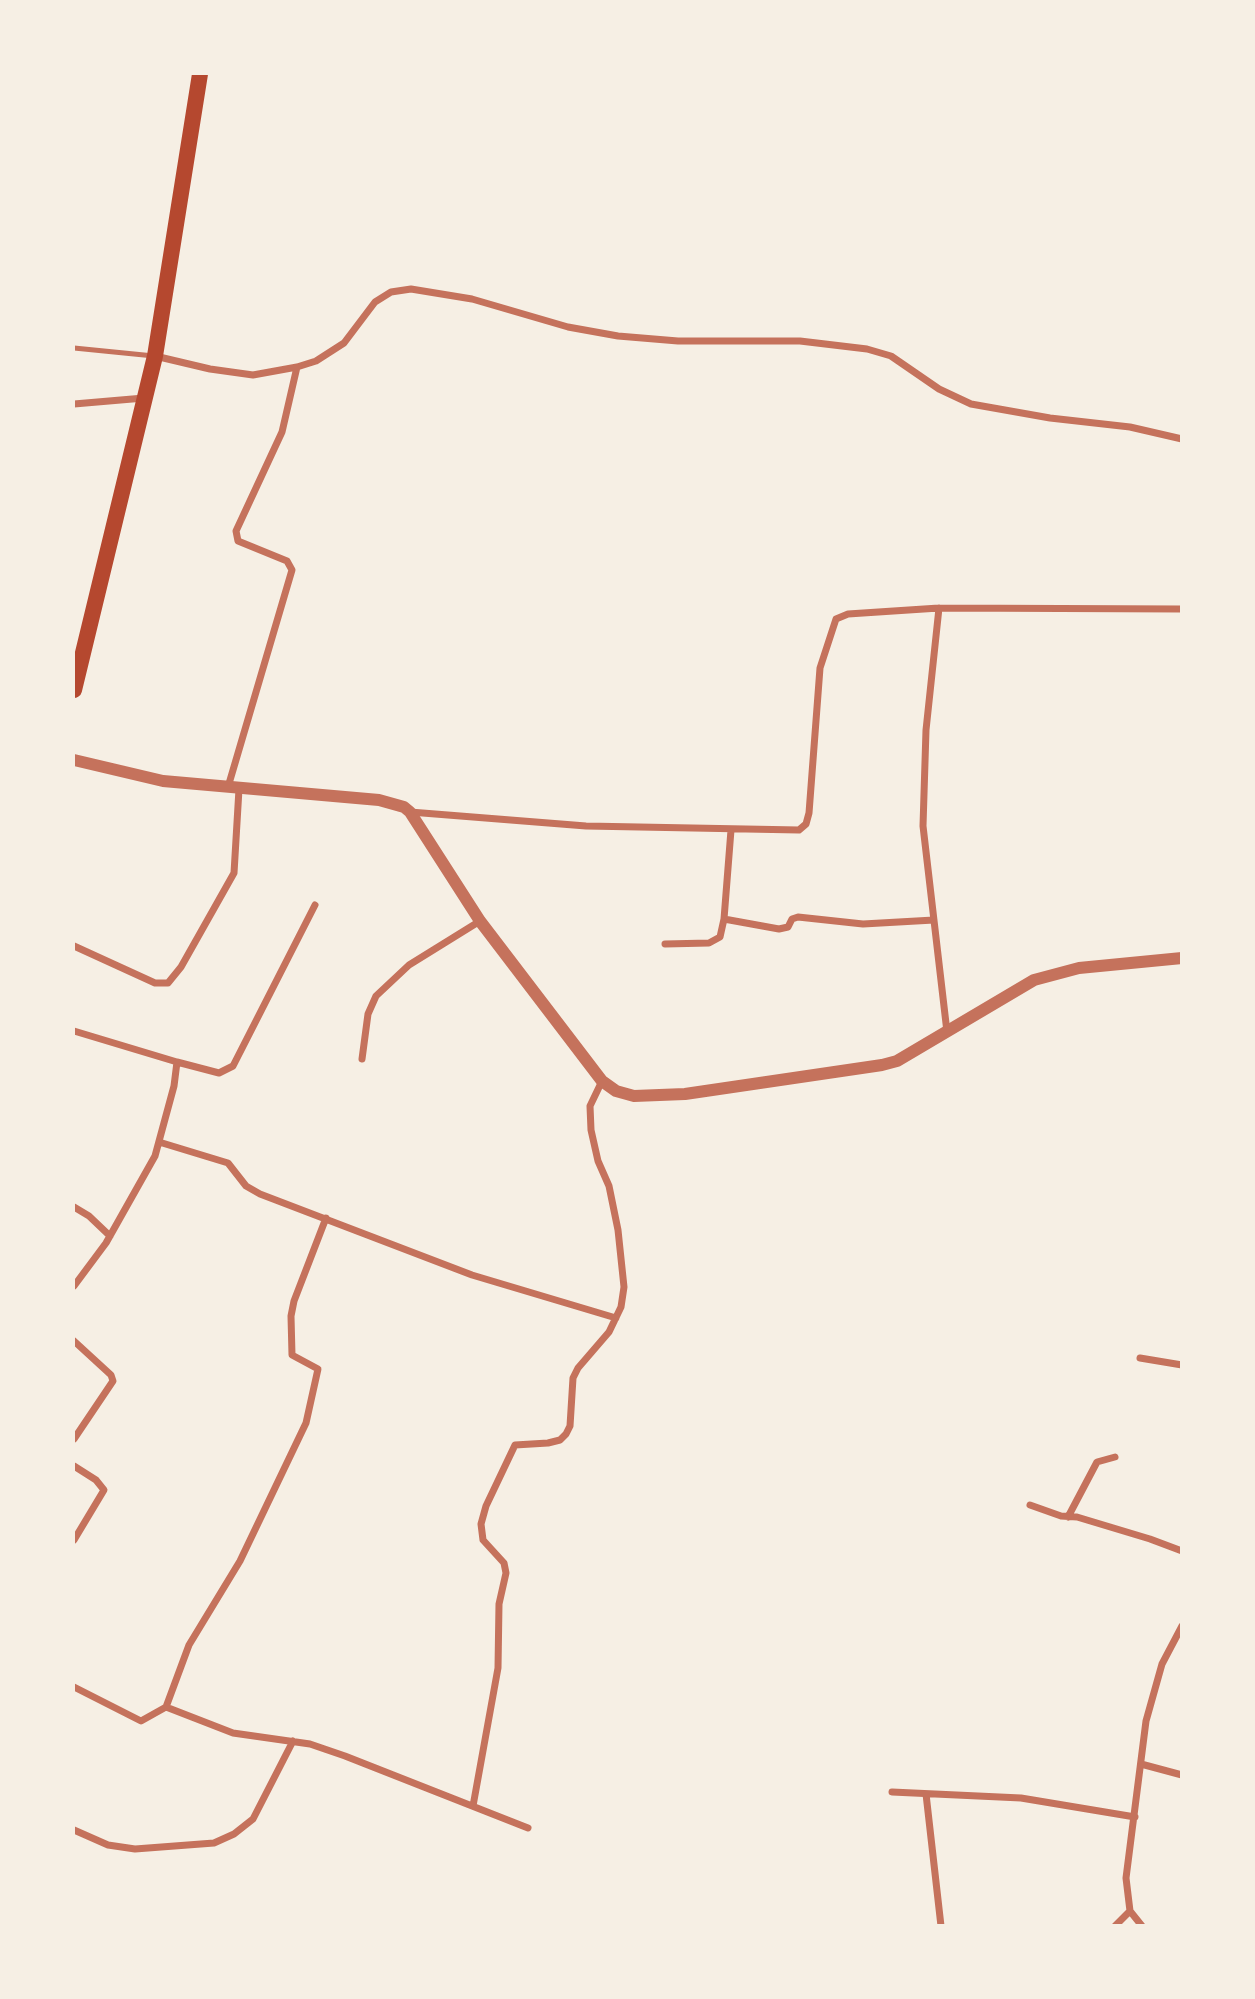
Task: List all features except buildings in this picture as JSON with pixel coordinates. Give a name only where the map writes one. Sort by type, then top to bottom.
[{"type":"main road","points":[[74,690],[155,356],[200,74]]},
{"type":"street","points":[[155,356],[210,369],[253,374],[297,367],[316,361],[344,343],[375,302],[391,292],[411,289],[472,299],[568,327],[618,336],[678,341],[800,341],[867,349],[891,356],[939,388],[971,404],[1051,418],[1130,427],[1181,439]]},
{"type":"street","points":[[74,946],[155,983],[168,983],[181,967],[234,873],[233,789],[292,570],[287,561],[238,541],[236,531],[282,432],[297,367]]},
{"type":"street","points":[[74,404],[145,398]]},
{"type":"street","points":[[411,812],[586,826],[784,832],[799,830],[806,824],[809,813],[820,668],[836,619],[848,614],[939,608],[1181,608]]},
{"type":"street","points":[[939,608],[924,783],[923,826],[947,1031]]},
{"type":"street","points":[[74,760],[152,780],[379,800],[404,807],[411,812],[480,921],[602,1081],[617,1091],[634,1096],[828,1074],[897,1060],[1015,990],[1058,972],[1181,958]]},
{"type":"street","points":[[665,944],[715,942],[724,919],[731,830]]},
{"type":"street","points":[[74,1031],[219,1073],[233,1066],[315,905]]},
{"type":"street","points":[[724,919],[779,929],[788,927],[792,919],[798,917],[863,924],[934,920]]},
{"type":"street","points":[[362,1059],[368,1014],[376,996],[409,965],[480,921]]},
{"type":"street","points":[[74,1286],[110,1237],[142,1185],[159,1142],[174,1086],[177,1062]]},
{"type":"street","points":[[473,1806],[500,1653],[499,1604],[506,1573],[504,1563],[483,1540],[481,1524],[486,1506],[515,1444],[548,1443],[560,1440],[566,1434],[570,1426],[573,1378],[616,1318],[624,1287],[618,1230],[609,1186],[598,1161],[591,1130],[590,1106],[602,1081]]},
{"type":"street","points":[[159,1142],[220,1160],[232,1167],[252,1190],[472,1275],[616,1318]]},
{"type":"street","points":[[74,1207],[89,1216],[110,1237]]},
{"type":"street","points":[[74,1687],[141,1721],[166,1707],[189,1645],[240,1561],[306,1423],[318,1369],[292,1355],[291,1315],[327,1218]]},
{"type":"street","points":[[74,1341],[111,1375],[113,1381],[74,1439]]},
{"type":"street","points":[[1140,1359],[1181,1365]]},
{"type":"street","points":[[1069,1517],[1097,1462],[1115,1457]]},
{"type":"street","points":[[74,1466],[96,1480],[104,1490],[74,1540]]},
{"type":"street","points":[[1030,1505],[1150,1539],[1181,1551]]},
{"type":"street","points":[[1142,1926],[1130,1911],[1126,1878],[1150,1700],[1162,1664],[1181,1626]]},
{"type":"street","points":[[166,1707],[233,1733],[293,1741],[345,1756],[528,1828]]},
{"type":"street","points":[[74,1830],[108,1845],[135,1849],[214,1843],[234,1834],[253,1819],[293,1741]]},
{"type":"street","points":[[1141,1764],[1181,1774]]},
{"type":"street","points":[[891,1792],[1021,1798],[1135,1817]]},
{"type":"street","points":[[926,1794],[941,1926]]},
{"type":"street","points":[[1115,1926],[1130,1911]]},
{"type":"lane","points":[[74,348],[155,356]]}]
